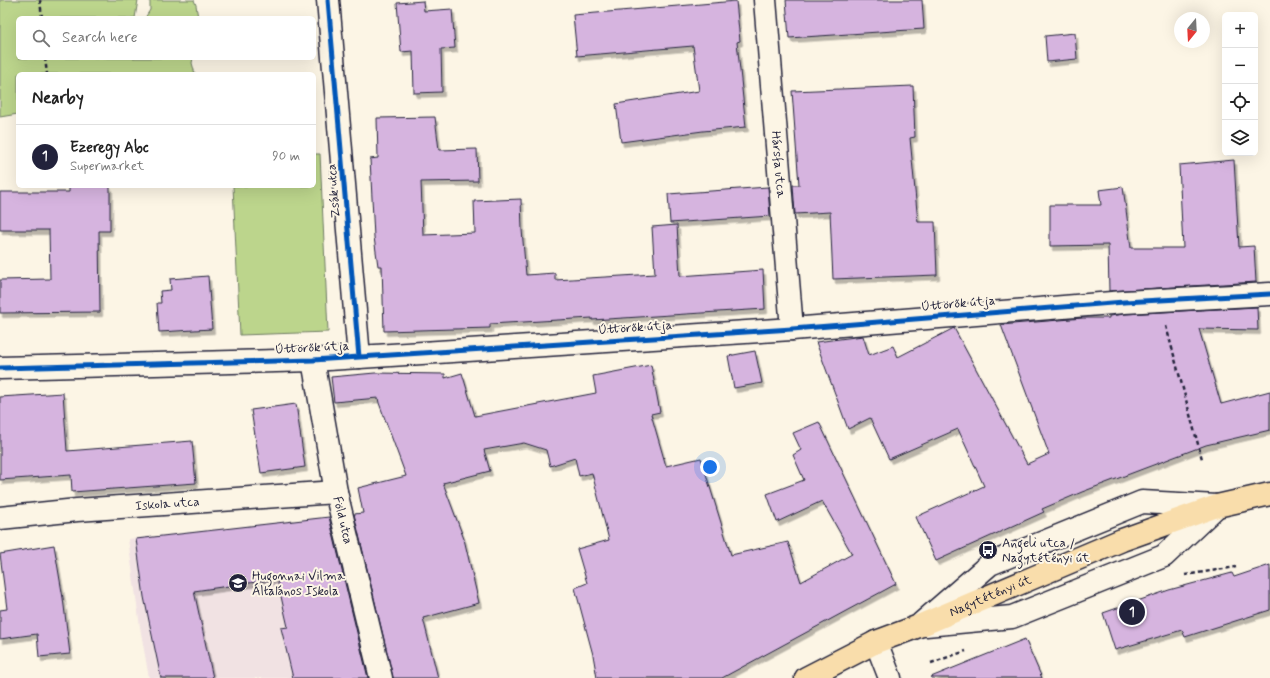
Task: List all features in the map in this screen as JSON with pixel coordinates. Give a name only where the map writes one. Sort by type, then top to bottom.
[{"type":"main road","name":"Nagytétényi út","points":[[806,678],[876,642],[919,626],[1122,540],[1217,506],[1270,494]]},
{"type":"street","name":"Zsák utca","points":[[328,0],[359,357]]},
{"type":"street","name":"Hársfa utca","points":[[765,0],[792,329]]},
{"type":"street","name":"Úttörők útja","points":[[0,368],[313,360],[792,329],[1124,302],[1270,294]]},
{"type":"street","name":"Föld utca","points":[[313,360],[336,492],[380,678]]},
{"type":"street","name":"Iskola utca","points":[[0,518],[85,509],[336,492]]},
{"type":"street","points":[[919,626],[990,564],[1142,502],[1217,506]]},
{"type":"street","points":[[919,626],[1012,617],[1164,556],[1217,506]]},
{"type":"street","points":[[876,642],[890,678]]},
{"type":"path","points":[[40,0],[42,16]]},
{"type":"path","points":[[45,60],[47,72]]},
{"type":"path","points":[[1159,300],[1202,459]]},
{"type":"path","points":[[1182,576],[1236,567]]},
{"type":"shaded area","name":"Hugonnai Vilma Általános Iskola","points":[[327,517],[364,678],[149,678],[140,627],[128,539]]},
{"type":"green space","points":[[0,0],[138,0],[135,16],[16,16],[16,60],[193,60],[194,72],[16,72],[16,114],[0,117]]},
{"type":"green space","points":[[150,0],[194,0],[198,16],[146,16],[150,10]]},
{"type":"green space","points":[[316,154],[320,154],[328,332],[240,335],[233,188],[316,188]]},
{"type":"building","points":[[786,0],[922,0],[924,29],[789,38]]},
{"type":"building","points":[[423,1],[424,11],[452,9],[455,48],[441,49],[442,92],[414,93],[413,51],[401,52],[397,3]]},
{"type":"building","points":[[736,1],[740,41],[737,42],[746,127],[621,142],[616,104],[699,91],[693,46],[577,56],[573,15]]},
{"type":"building","points":[[1075,33],[1077,59],[1047,62],[1045,36]]},
{"type":"building","points":[[913,86],[915,137],[910,138],[918,222],[935,222],[937,275],[833,279],[830,212],[795,214],[793,185],[799,185],[792,91]]},
{"type":"building","points":[[435,117],[439,150],[477,149],[478,181],[421,182],[423,235],[475,233],[474,201],[521,199],[526,275],[555,273],[555,280],[655,274],[652,227],[677,225],[680,276],[763,270],[765,309],[592,320],[592,318],[490,324],[490,328],[384,331],[382,266],[378,266],[374,237],[370,159],[378,158],[377,118]]},
{"type":"building","points":[[1234,160],[1239,247],[1254,246],[1256,282],[1109,291],[1108,245],[1050,246],[1050,205],[1101,205],[1099,190],[1123,187],[1131,248],[1183,248],[1179,165]]},
{"type":"building","points":[[768,187],[770,216],[670,223],[668,194]]},
{"type":"building","points":[[69,188],[110,188],[110,231],[99,231],[100,312],[0,313],[0,280],[50,279],[49,230],[0,230],[0,192],[69,192]]},
{"type":"building","points":[[208,276],[212,329],[159,332],[157,303],[161,303],[160,291],[171,290],[170,279]]},
{"type":"building","points":[[1257,307],[1258,330],[1199,329],[1221,404],[1270,391],[1270,430],[1206,445],[1082,492],[1042,509],[1044,512],[936,561],[916,517],[984,486],[958,429],[889,459],[870,418],[848,429],[816,342],[863,336],[869,355],[893,346],[898,357],[954,328],[1027,464],[1049,454],[1001,325],[1083,318],[1109,318],[1109,316],[1125,314]]},
{"type":"building","points":[[755,351],[762,383],[734,388],[728,356]]},
{"type":"building","points":[[651,365],[660,412],[651,414],[666,466],[701,458],[731,555],[788,542],[801,582],[852,554],[822,501],[777,522],[767,494],[804,480],[793,455],[801,450],[793,433],[819,422],[896,584],[722,678],[597,678],[593,655],[575,588],[587,583],[577,549],[609,540],[592,473],[579,476],[575,458],[550,466],[546,450],[524,443],[484,450],[490,471],[443,483],[464,539],[479,603],[423,618],[438,678],[393,678],[354,514],[363,513],[358,488],[406,476],[378,398],[334,402],[331,377],[375,373],[445,374],[445,378],[462,373],[475,416],[596,393],[593,376]]},
{"type":"building","points":[[63,393],[67,451],[192,441],[196,483],[72,492],[71,475],[0,480],[0,397]]},
{"type":"building","points":[[296,404],[305,467],[261,473],[251,410]]},
{"type":"building","name":"Hugonnai Vilma Általános Iskola","points":[[329,517],[368,678],[293,678],[281,628],[288,627],[277,579],[194,591],[213,678],[161,678],[144,597],[136,539]]},
{"type":"building","points":[[54,545],[63,598],[70,654],[39,657],[37,634],[0,639],[0,610],[7,609],[0,554]]},
{"type":"building","points":[[1270,565],[1270,610],[1185,637],[1182,630],[1115,650],[1103,613],[1169,590],[1232,573],[1234,577]]},
{"type":"building","points":[[1025,639],[1042,678],[931,678],[931,677]]},
{"type":"cycle path","points":[[328,0],[359,357]]},
{"type":"cycle path","points":[[0,368],[313,360],[792,329],[1124,302],[1270,294]]},
{"type":"place","name":"Angeli utca / Nagytétényi út","points":[[988,550]]},
{"type":"place","name":"Hugonnai Vilma Általános Iskola","points":[[238,583]]},
{"type":"place","name":"Ezeregy Abc","points":[[1132,612]]}]
